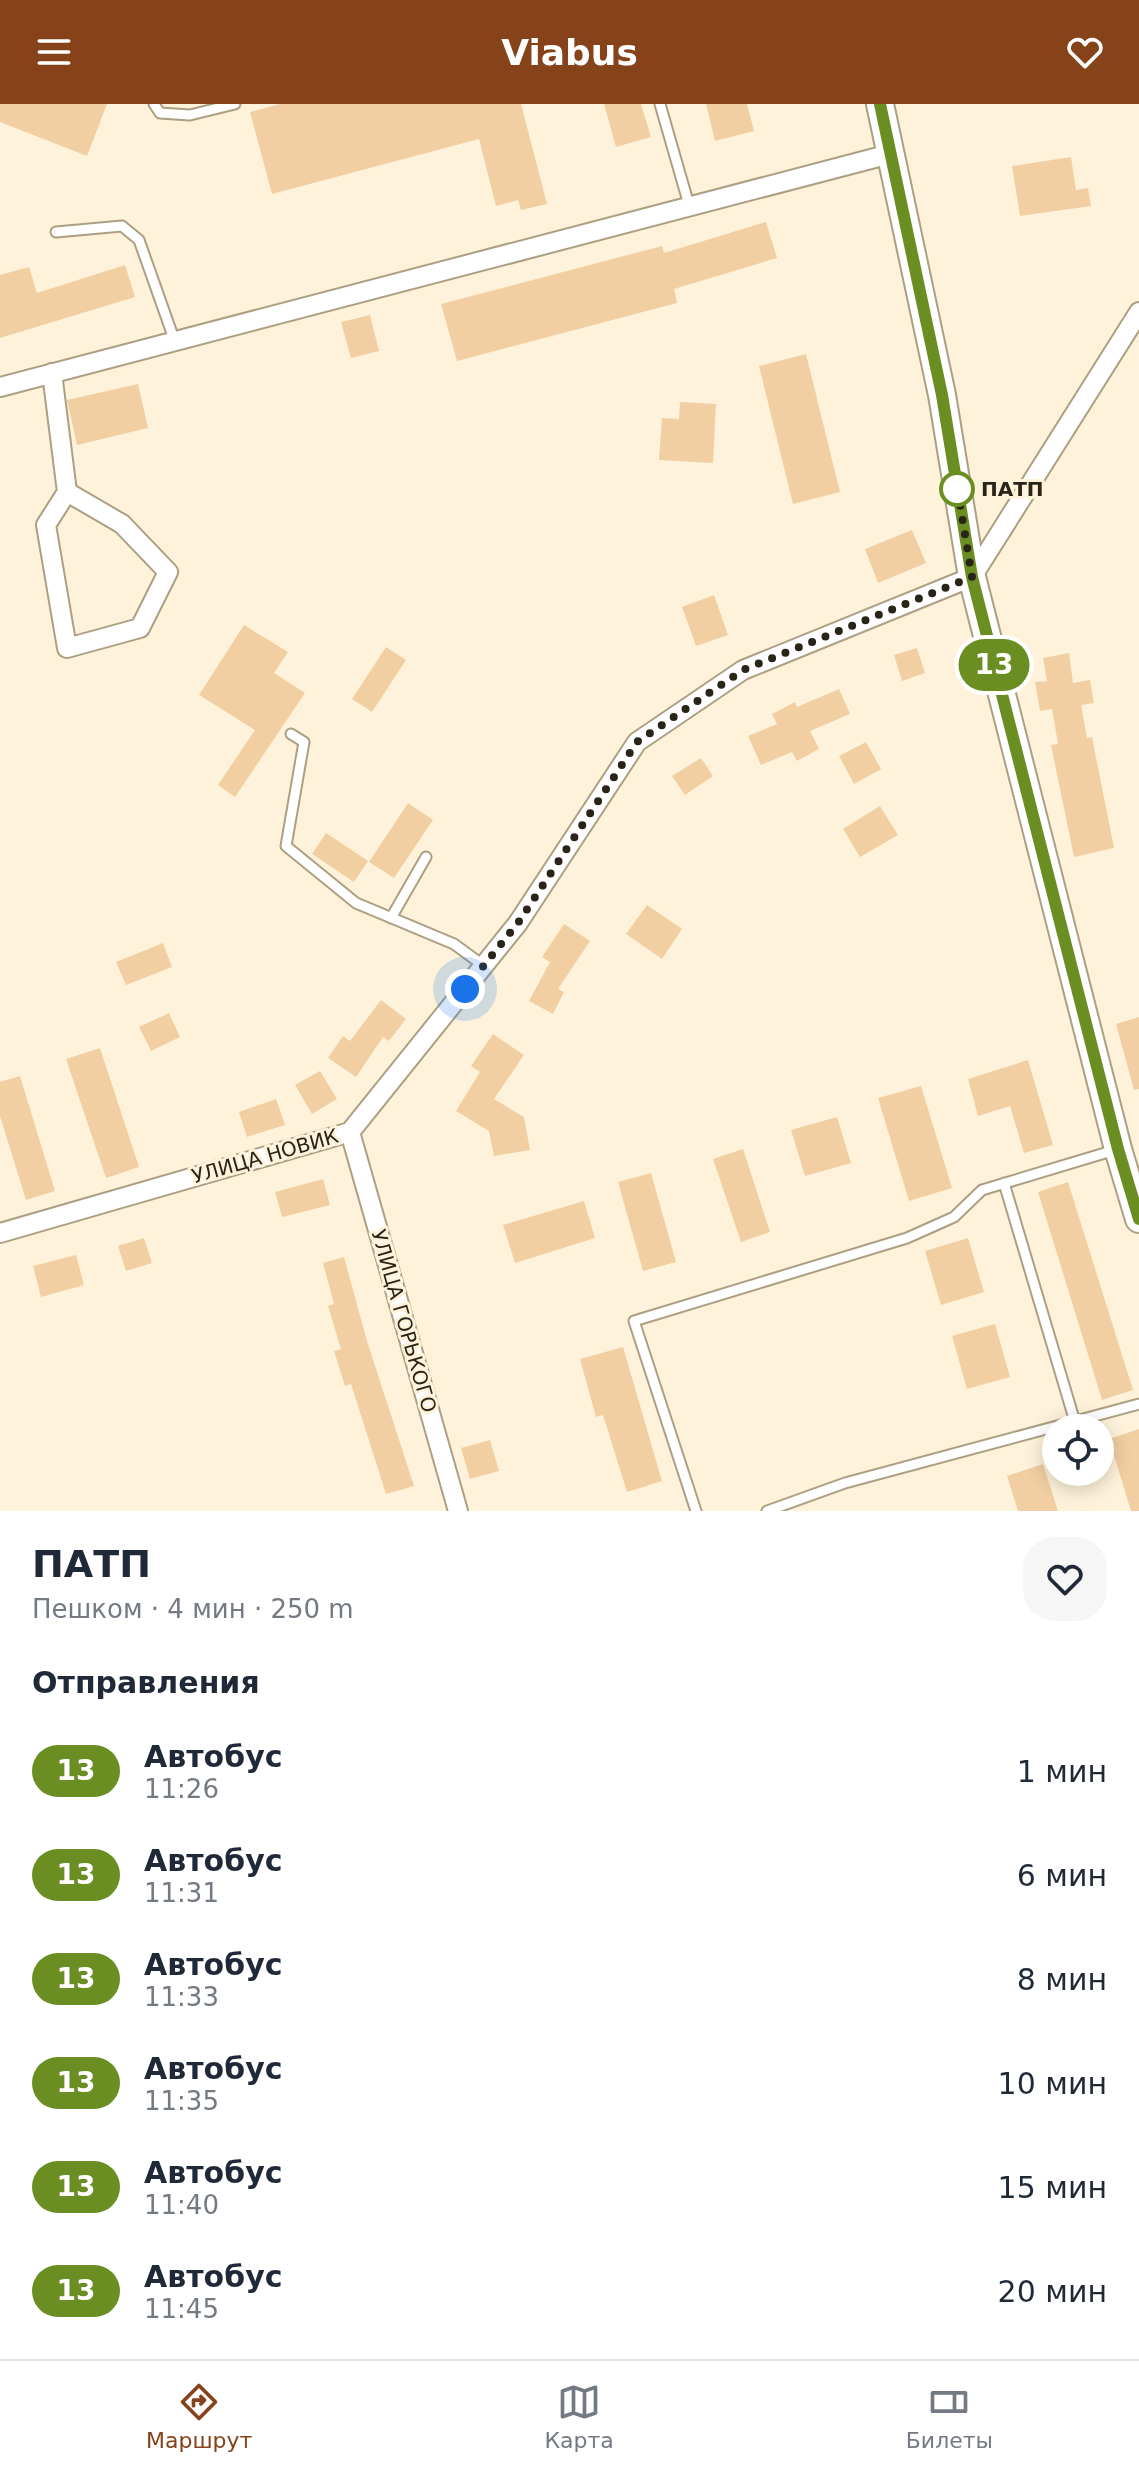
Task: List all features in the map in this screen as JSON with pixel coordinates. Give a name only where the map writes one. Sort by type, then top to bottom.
[{"type":"main road","points":[[880,104],[942,395],[972,577],[1139,1219]]},
{"type":"street","points":[[0,387],[890,154]]},
{"type":"street","points":[[972,577],[1139,312]]},
{"type":"street","points":[[52,373],[67,492],[46,525],[67,648],[140,628],[168,572],[122,524],[67,492]]},
{"type":"street","name":"УЛИЦА НОВИК","points":[[0,1233],[350,1132],[518,923],[637,742],[743,670],[972,577]]},
{"type":"street","name":"УЛИЦА ГОРЬКОГО","points":[[350,1132],[458,1511]]},
{"type":"lane","points":[[154,104],[160,113],[190,115],[235,104]]},
{"type":"lane","points":[[660,104],[689,205]]},
{"type":"lane","points":[[56,232],[122,226],[139,240],[174,339]]},
{"type":"lane","points":[[291,734],[304,742],[286,846],[356,903],[454,944],[484,966]]},
{"type":"lane","points":[[391,918],[426,857]]},
{"type":"lane","points":[[696,1511],[634,1321],[907,1238],[954,1217],[982,1190],[1124,1159]]},
{"type":"lane","points":[[1004,1183],[1073,1414]]},
{"type":"lane","points":[[1103,1414],[1139,1404]]},
{"type":"lane","points":[[767,1511],[845,1483],[1042,1431]]},
{"type":"building","points":[[0,104],[107,104],[87,156],[0,122]]},
{"type":"building","points":[[280,104],[521,104],[547,204],[521,210],[518,200],[496,206],[479,139],[272,194],[250,112]]},
{"type":"building","points":[[604,104],[641,104],[651,137],[616,147]]},
{"type":"building","points":[[706,104],[747,104],[754,131],[715,141]]},
{"type":"building","points":[[1071,157],[1076,190],[1088,188],[1091,206],[1020,216],[1012,166]]},
{"type":"building","points":[[766,222],[777,258],[674,289],[677,303],[457,361],[441,304],[662,246],[664,253]]},
{"type":"building","points":[[125,265],[135,297],[0,338],[0,275],[29,267],[37,293]]},
{"type":"building","points":[[370,315],[379,351],[351,358],[341,322]]},
{"type":"building","points":[[806,354],[840,492],[793,504],[759,366]]},
{"type":"building","points":[[138,384],[148,428],[77,445],[67,400]]},
{"type":"building","points":[[680,402],[716,404],[713,463],[659,460],[662,418],[679,419]]},
{"type":"building","points":[[912,530],[926,563],[878,583],[865,549]]},
{"type":"building","points":[[714,595],[728,635],[696,646],[682,607]]},
{"type":"building","points":[[244,625],[288,652],[274,673],[305,693],[235,797],[218,785],[255,730],[199,695]]},
{"type":"building","points":[[386,647],[406,660],[372,712],[352,699]]},
{"type":"building","points":[[917,648],[925,673],[902,681],[894,655]]},
{"type":"building","points":[[1069,653],[1073,683],[1090,680],[1094,703],[1081,705],[1087,738],[1092,737],[1114,848],[1074,857],[1051,745],[1058,744],[1052,709],[1040,711],[1035,682],[1047,681],[1043,658]]},
{"type":"building","points":[[839,689],[850,714],[810,731],[819,749],[797,761],[792,752],[761,765],[748,736],[777,724],[772,714],[795,702],[797,707]]},
{"type":"building","points":[[866,742],[881,769],[854,784],[839,756]]},
{"type":"building","points":[[701,758],[713,776],[685,795],[672,776]]},
{"type":"building","points":[[408,803],[433,820],[394,878],[369,862]]},
{"type":"building","points":[[880,806],[898,835],[860,857],[843,829]]},
{"type":"building","points":[[326,833],[368,861],[354,882],[312,854]]},
{"type":"building","points":[[647,905],[682,929],[662,959],[626,934]]},
{"type":"building","points":[[564,924],[590,941],[558,989],[564,992],[553,1014],[529,1001],[550,962],[542,957]]},
{"type":"building","points":[[163,943],[172,967],[126,985],[116,962]]},
{"type":"building","points":[[381,1000],[406,1019],[389,1041],[383,1037],[356,1077],[328,1058],[343,1036],[350,1041]]},
{"type":"building","points":[[169,1013],[180,1037],[151,1051],[139,1027]]},
{"type":"building","points":[[1139,1017],[1139,1089],[1134,1090],[1116,1024]]},
{"type":"building","points":[[493,1034],[524,1055],[494,1099],[524,1117],[530,1150],[494,1156],[489,1131],[456,1111],[480,1072],[471,1066]]},
{"type":"building","points":[[100,1048],[139,1167],[106,1178],[66,1059]]},
{"type":"building","points":[[1028,1060],[1053,1145],[1024,1153],[1010,1106],[978,1116],[968,1079]]},
{"type":"building","points":[[320,1071],[337,1099],[312,1114],[295,1085]]},
{"type":"building","points":[[20,1076],[55,1191],[26,1200],[0,1116],[0,1082]]},
{"type":"building","points":[[921,1086],[952,1188],[909,1201],[878,1098]]},
{"type":"building","points":[[276,1099],[285,1125],[247,1137],[239,1112]]},
{"type":"building","points":[[837,1117],[851,1163],[805,1176],[791,1130]]},
{"type":"building","points":[[743,1149],[770,1232],[741,1242],[713,1159]]},
{"type":"building","points":[[651,1173],[676,1262],[643,1271],[618,1182]]},
{"type":"building","points":[[323,1179],[330,1205],[282,1217],[275,1192]]},
{"type":"building","points":[[1068,1182],[1133,1390],[1102,1400],[1038,1192]]},
{"type":"building","points":[[584,1201],[595,1238],[515,1263],[503,1225]]},
{"type":"building","points":[[144,1238],[152,1263],[126,1271],[118,1246]]},
{"type":"building","points":[[968,1238],[984,1292],[941,1305],[925,1251]]},
{"type":"building","points":[[76,1255],[84,1285],[41,1297],[33,1266]]},
{"type":"building","points":[[344,1257],[367,1341],[414,1486],[386,1494],[351,1384],[345,1386],[334,1351],[341,1349],[328,1306],[334,1304],[323,1263]]},
{"type":"building","points":[[995,1324],[1010,1377],[967,1389],[952,1336]]},
{"type":"building","points":[[623,1347],[662,1481],[627,1492],[603,1415],[596,1417],[580,1359]]},
{"type":"building","points":[[1139,1429],[1139,1511],[1131,1511],[1114,1455],[1114,1437]]},
{"type":"building","points":[[490,1440],[499,1471],[470,1479],[461,1448]]},
{"type":"building","points":[[1042,1464],[1042,1486],[1050,1486],[1058,1511],[1018,1511],[1007,1476]]},
{"type":"bus line","name":"13","points":[[880,104],[942,395],[972,577],[1118,1149],[1139,1219]]},
{"type":"place","name":"ПАТП","points":[[957,489]]},
{"type":"route","points":[[465,989],[518,923],[637,742],[743,670],[972,577],[957,486],[957,489]]}]
